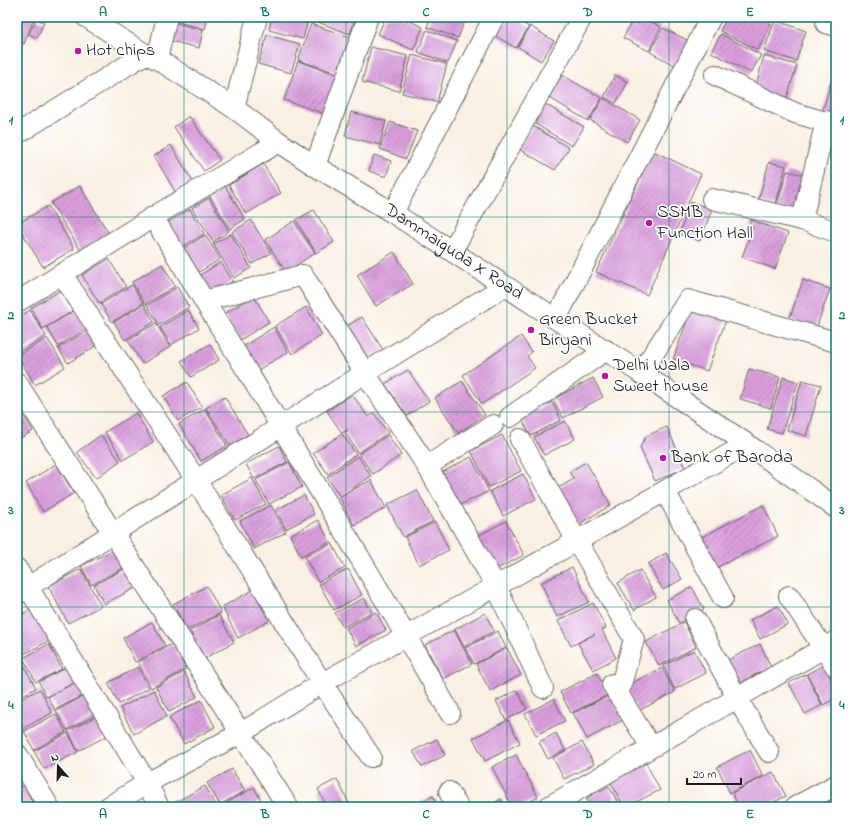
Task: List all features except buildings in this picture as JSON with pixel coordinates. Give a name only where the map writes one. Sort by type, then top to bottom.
[{"type":"street","name":"Dammaiguda X Road","points":[[86,17],[234,108],[279,142],[315,166],[393,213],[606,350],[747,444],[836,508]]},
{"type":"street","points":[[17,134],[151,57],[167,17]]},
{"type":"street","points":[[234,108],[256,17]]},
{"type":"street","points":[[315,166],[368,17]]},
{"type":"street","points":[[393,213],[494,17]]},
{"type":"street","points":[[452,251],[582,17]]},
{"type":"street","points":[[556,319],[711,17]]},
{"type":"street","points":[[715,75],[795,113],[831,123],[802,220]]},
{"type":"street","points":[[17,302],[153,217],[279,142]]},
{"type":"street","points":[[712,199],[802,220],[836,232]]},
{"type":"street","points":[[153,217],[407,636],[450,713]]},
{"type":"street","points":[[62,274],[196,480],[322,683],[371,757]]},
{"type":"street","points":[[204,301],[303,275],[365,373],[427,466],[496,586],[542,688]]},
{"type":"street","points":[[23,590],[365,373],[506,286]]},
{"type":"street","points":[[641,373],[688,300],[836,342]]},
{"type":"street","points":[[427,466],[502,421],[606,350]]},
{"type":"street","points":[[17,383],[288,807]]},
{"type":"street","points":[[520,439],[634,639],[614,687],[651,747]]},
{"type":"street","points":[[108,807],[147,783],[241,733],[322,683],[577,541],[747,444]]},
{"type":"street","points":[[665,491],[723,598]]},
{"type":"street","points":[[17,569],[23,590],[147,783],[159,807]]},
{"type":"street","points":[[789,596],[830,645],[836,667]]},
{"type":"street","points":[[695,619],[737,698],[769,752]]},
{"type":"street","points":[[548,807],[830,645]]},
{"type":"street","points":[[17,754],[49,807]]},
{"type":"street","points":[[795,807],[836,785]]},
{"type":"place","name":"Hot chips","points":[[78,51]]},
{"type":"place","name":"SSMB Function Hall","points":[[649,223]]},
{"type":"place","name":"Green Bucket Biryani","points":[[531,330]]},
{"type":"place","name":"Delhi Wala Sweet house","points":[[605,376]]},
{"type":"place","name":"Bank of Baroda","points":[[663,458]]}]
